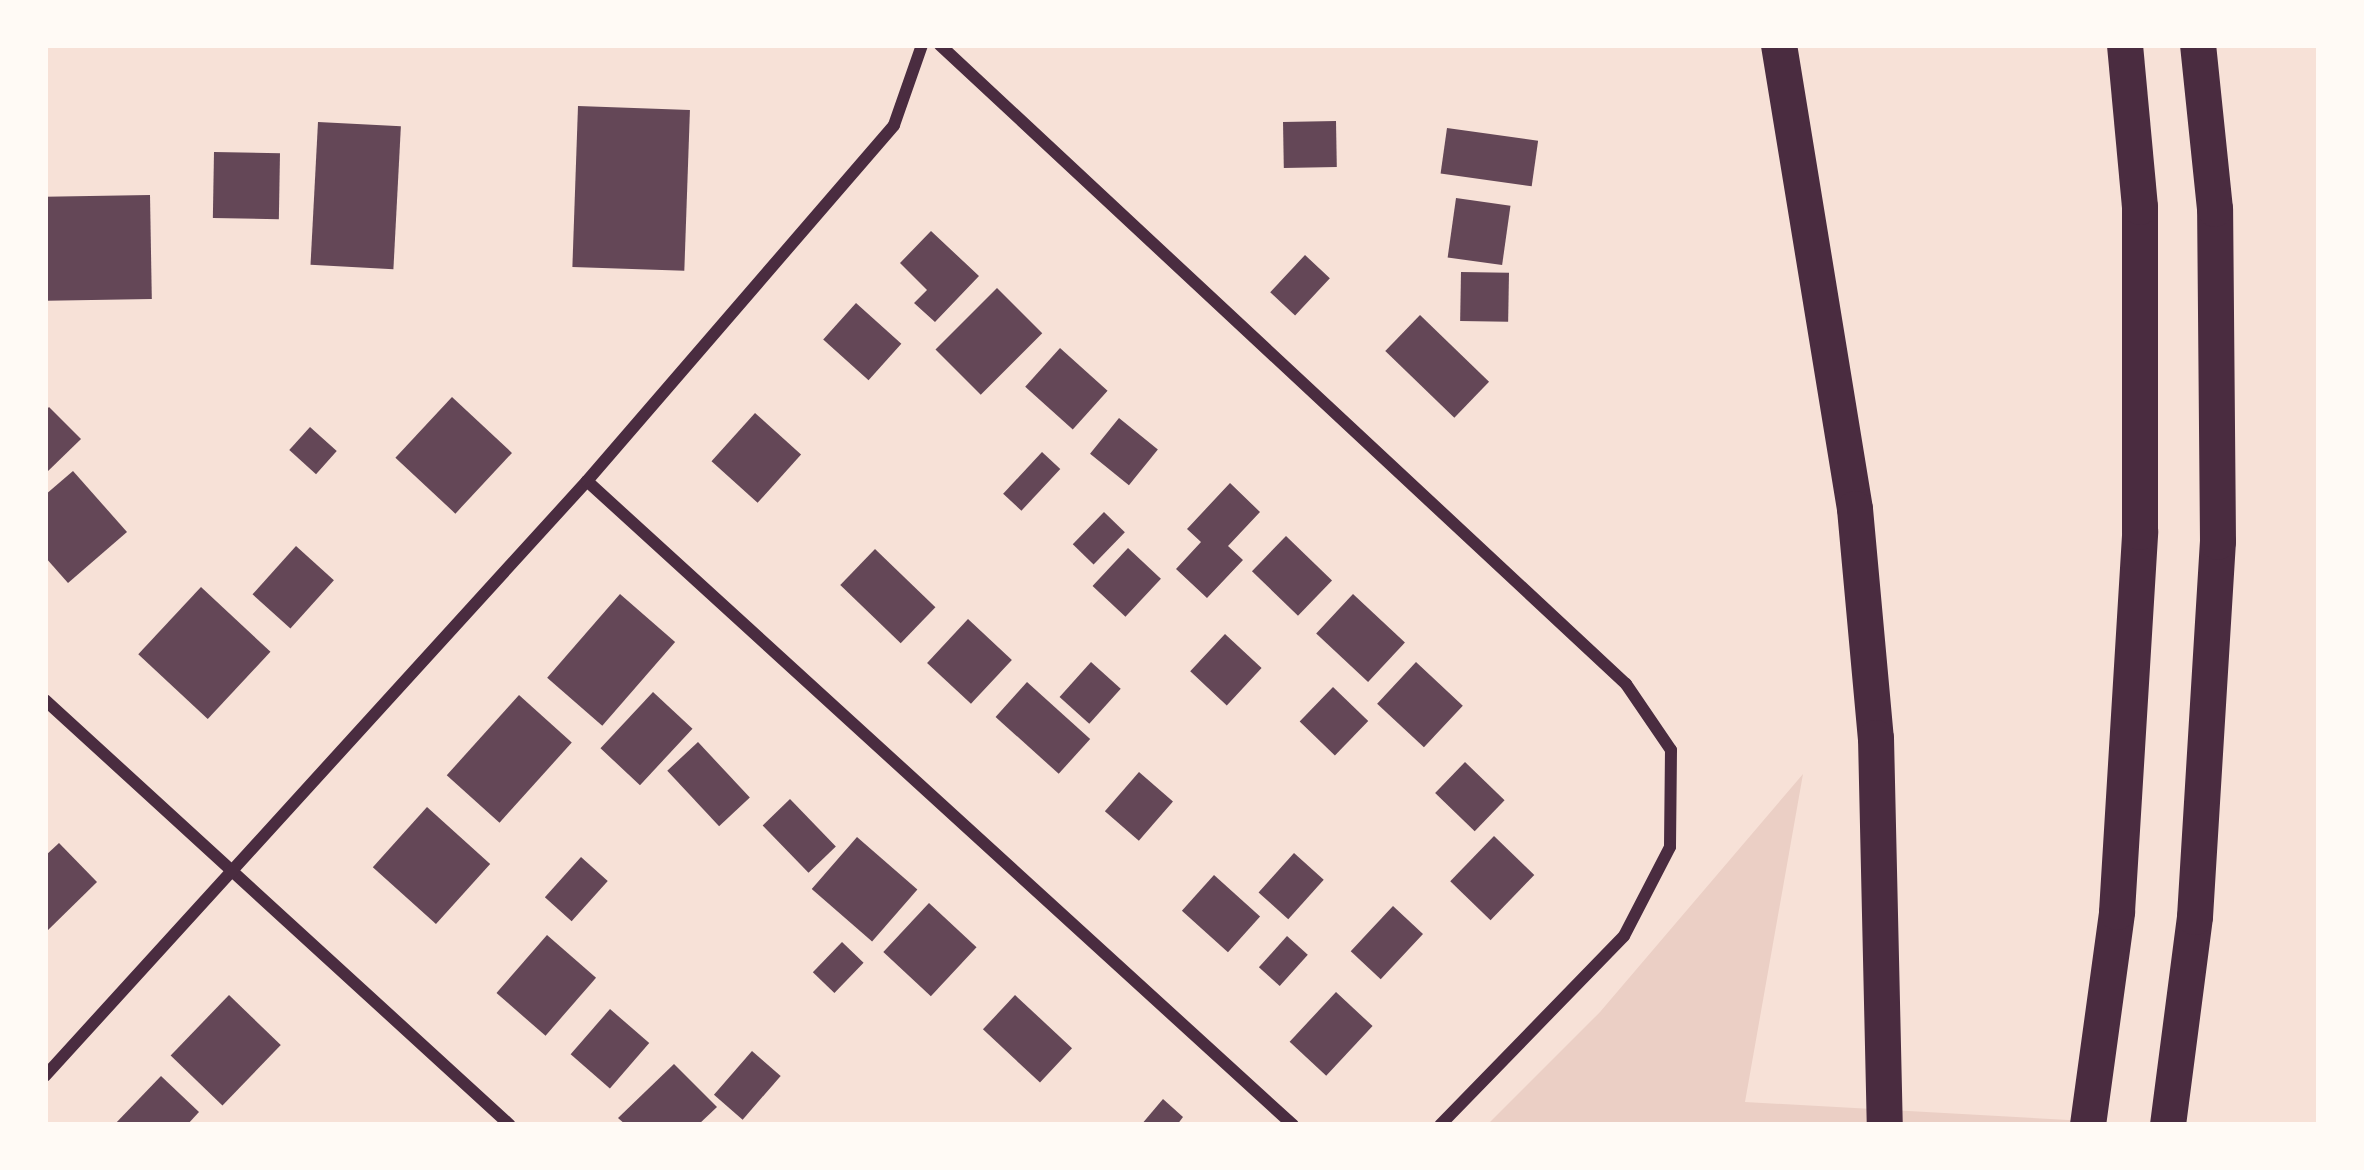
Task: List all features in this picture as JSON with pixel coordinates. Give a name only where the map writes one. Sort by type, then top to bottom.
[{"type":"highway","points":[[1780,45],[1855,509],[1876,738],[1885,1125]]},
{"type":"highway","points":[[2087,1125],[2098,1063],[2132,731],[2140,207],[2125,45]]},
{"type":"highway","points":[[2168,1125],[2176,1078],[2217,563],[2215,209],[2198,45]]},
{"type":"street","points":[[45,1076],[587,481],[894,125],[922,45]]},
{"type":"street","points":[[940,45],[1626,684],[1671,751],[1670,847],[1624,936],[1440,1125]]},
{"type":"street","points":[[587,481],[1294,1125]]},
{"type":"street","points":[[45,700],[510,1125]]},
{"type":"shaded area","points":[[1803,774],[1745,1102],[2160,1125],[1487,1125],[1600,1012]]},
{"type":"building","points":[[578,106],[690,110],[684,271],[572,267]]},
{"type":"building","points":[[1336,121],[1337,167],[1284,168],[1283,122]]},
{"type":"building","points":[[318,122],[401,126],[393,269],[311,265]]},
{"type":"building","points":[[1447,128],[1538,141],[1532,186],[1441,174]]},
{"type":"building","points":[[214,152],[280,153],[279,219],[213,218]]},
{"type":"building","points":[[150,195],[152,299],[47,301],[45,197]]},
{"type":"building","points":[[1456,198],[1510,206],[1502,265],[1448,257]]},
{"type":"building","points":[[931,231],[979,276],[935,322],[914,303],[927,290],[900,263]]},
{"type":"building","points":[[1305,255],[1330,278],[1295,315],[1270,292]]},
{"type":"building","points":[[1461,272],[1509,273],[1508,322],[1460,321]]},
{"type":"building","points":[[997,288],[1042,333],[981,395],[935,350]]},
{"type":"building","points":[[856,303],[901,344],[869,380],[823,339]]},
{"type":"building","points":[[1420,315],[1489,382],[1454,418],[1385,351]]},
{"type":"building","points":[[1060,348],[1108,391],[1073,429],[1025,387]]},
{"type":"building","points":[[452,397],[512,453],[455,514],[395,458]]},
{"type":"building","points":[[49,407],[81,439],[45,474],[45,411]]},
{"type":"building","points":[[755,413],[801,454],[758,503],[712,461]]},
{"type":"building","points":[[1119,418],[1158,449],[1129,485],[1090,454]]},
{"type":"building","points":[[310,427],[337,451],[316,474],[289,450]]},
{"type":"building","points":[[1042,452],[1060,469],[1021,511],[1003,494]]},
{"type":"building","points":[[73,471],[127,532],[68,583],[45,557],[45,495]]},
{"type":"building","points":[[1230,483],[1260,512],[1228,546],[1243,560],[1207,598],[1176,569],[1201,542],[1187,529]]},
{"type":"building","points":[[1104,512],[1125,532],[1094,565],[1073,544]]},
{"type":"building","points":[[1286,536],[1332,580],[1298,616],[1252,571]]},
{"type":"building","points":[[296,546],[334,580],[290,628],[253,594]]},
{"type":"building","points":[[1128,548],[1161,579],[1125,617],[1093,586]]},
{"type":"building","points":[[875,549],[935,607],[901,643],[840,585]]},
{"type":"building","points":[[201,587],[270,652],[208,719],[138,654]]},
{"type":"building","points":[[620,594],[675,642],[602,726],[547,678]]},
{"type":"building","points":[[1353,594],[1405,642],[1368,682],[1316,633]]},
{"type":"building","points":[[968,619],[1012,660],[971,704],[927,663]]},
{"type":"building","points":[[1225,634],[1262,668],[1227,705],[1190,671]]},
{"type":"building","points":[[1091,662],[1121,689],[1089,724],[1060,697]]},
{"type":"building","points":[[1416,662],[1463,706],[1424,747],[1377,704]]},
{"type":"building","points":[[1027,682],[1090,739],[1059,774],[996,717]]},
{"type":"building","points":[[1333,687],[1368,721],[1335,756],[1300,722]]},
{"type":"building","points":[[653,692],[692,729],[640,785],[600,748]]},
{"type":"building","points":[[519,695],[572,743],[499,823],[447,775]]},
{"type":"building","points":[[698,742],[750,798],[719,826],[667,771]]},
{"type":"building","points":[[1465,762],[1505,800],[1475,831],[1435,793]]},
{"type":"building","points":[[1139,772],[1173,802],[1139,841],[1105,811]]},
{"type":"building","points":[[790,799],[836,846],[809,873],[763,825]]},
{"type":"building","points":[[427,807],[490,864],[436,924],[373,867]]},
{"type":"building","points":[[1494,836],[1534,875],[1491,920],[1450,881]]},
{"type":"building","points":[[857,837],[917,889],[872,942],[812,889]]},
{"type":"building","points":[[59,843],[97,882],[45,933],[45,856]]},
{"type":"building","points":[[1294,853],[1324,880],[1288,919],[1259,892]]},
{"type":"building","points":[[581,857],[608,881],[572,921],[545,897]]},
{"type":"building","points":[[1214,875],[1260,916],[1228,952],[1182,911]]},
{"type":"building","points":[[929,903],[977,947],[931,996],[883,952]]},
{"type":"building","points":[[1393,906],[1423,934],[1381,979],[1351,951]]},
{"type":"building","points":[[547,935],[596,978],[546,1036],[496,993]]},
{"type":"building","points":[[1287,936],[1308,955],[1280,986],[1259,967]]},
{"type":"building","points":[[842,942],[864,963],[834,993],[813,972]]},
{"type":"building","points":[[1336,992],[1373,1026],[1326,1076],[1290,1042]]},
{"type":"building","points":[[229,995],[281,1045],[222,1105],[171,1055]]},
{"type":"building","points":[[1015,995],[1072,1048],[1040,1083],[983,1029]]},
{"type":"building","points":[[610,1009],[649,1043],[610,1088],[571,1054]]},
{"type":"building","points":[[752,1051],[781,1076],[743,1120],[714,1095]]},
{"type":"building","points":[[674,1064],[717,1107],[698,1125],[626,1125],[618,1118]]},
{"type":"building","points":[[161,1076],[199,1112],[187,1125],[114,1125]]},
{"type":"building","points":[[1163,1099],[1183,1117],[1177,1125],[1141,1125]]}]
